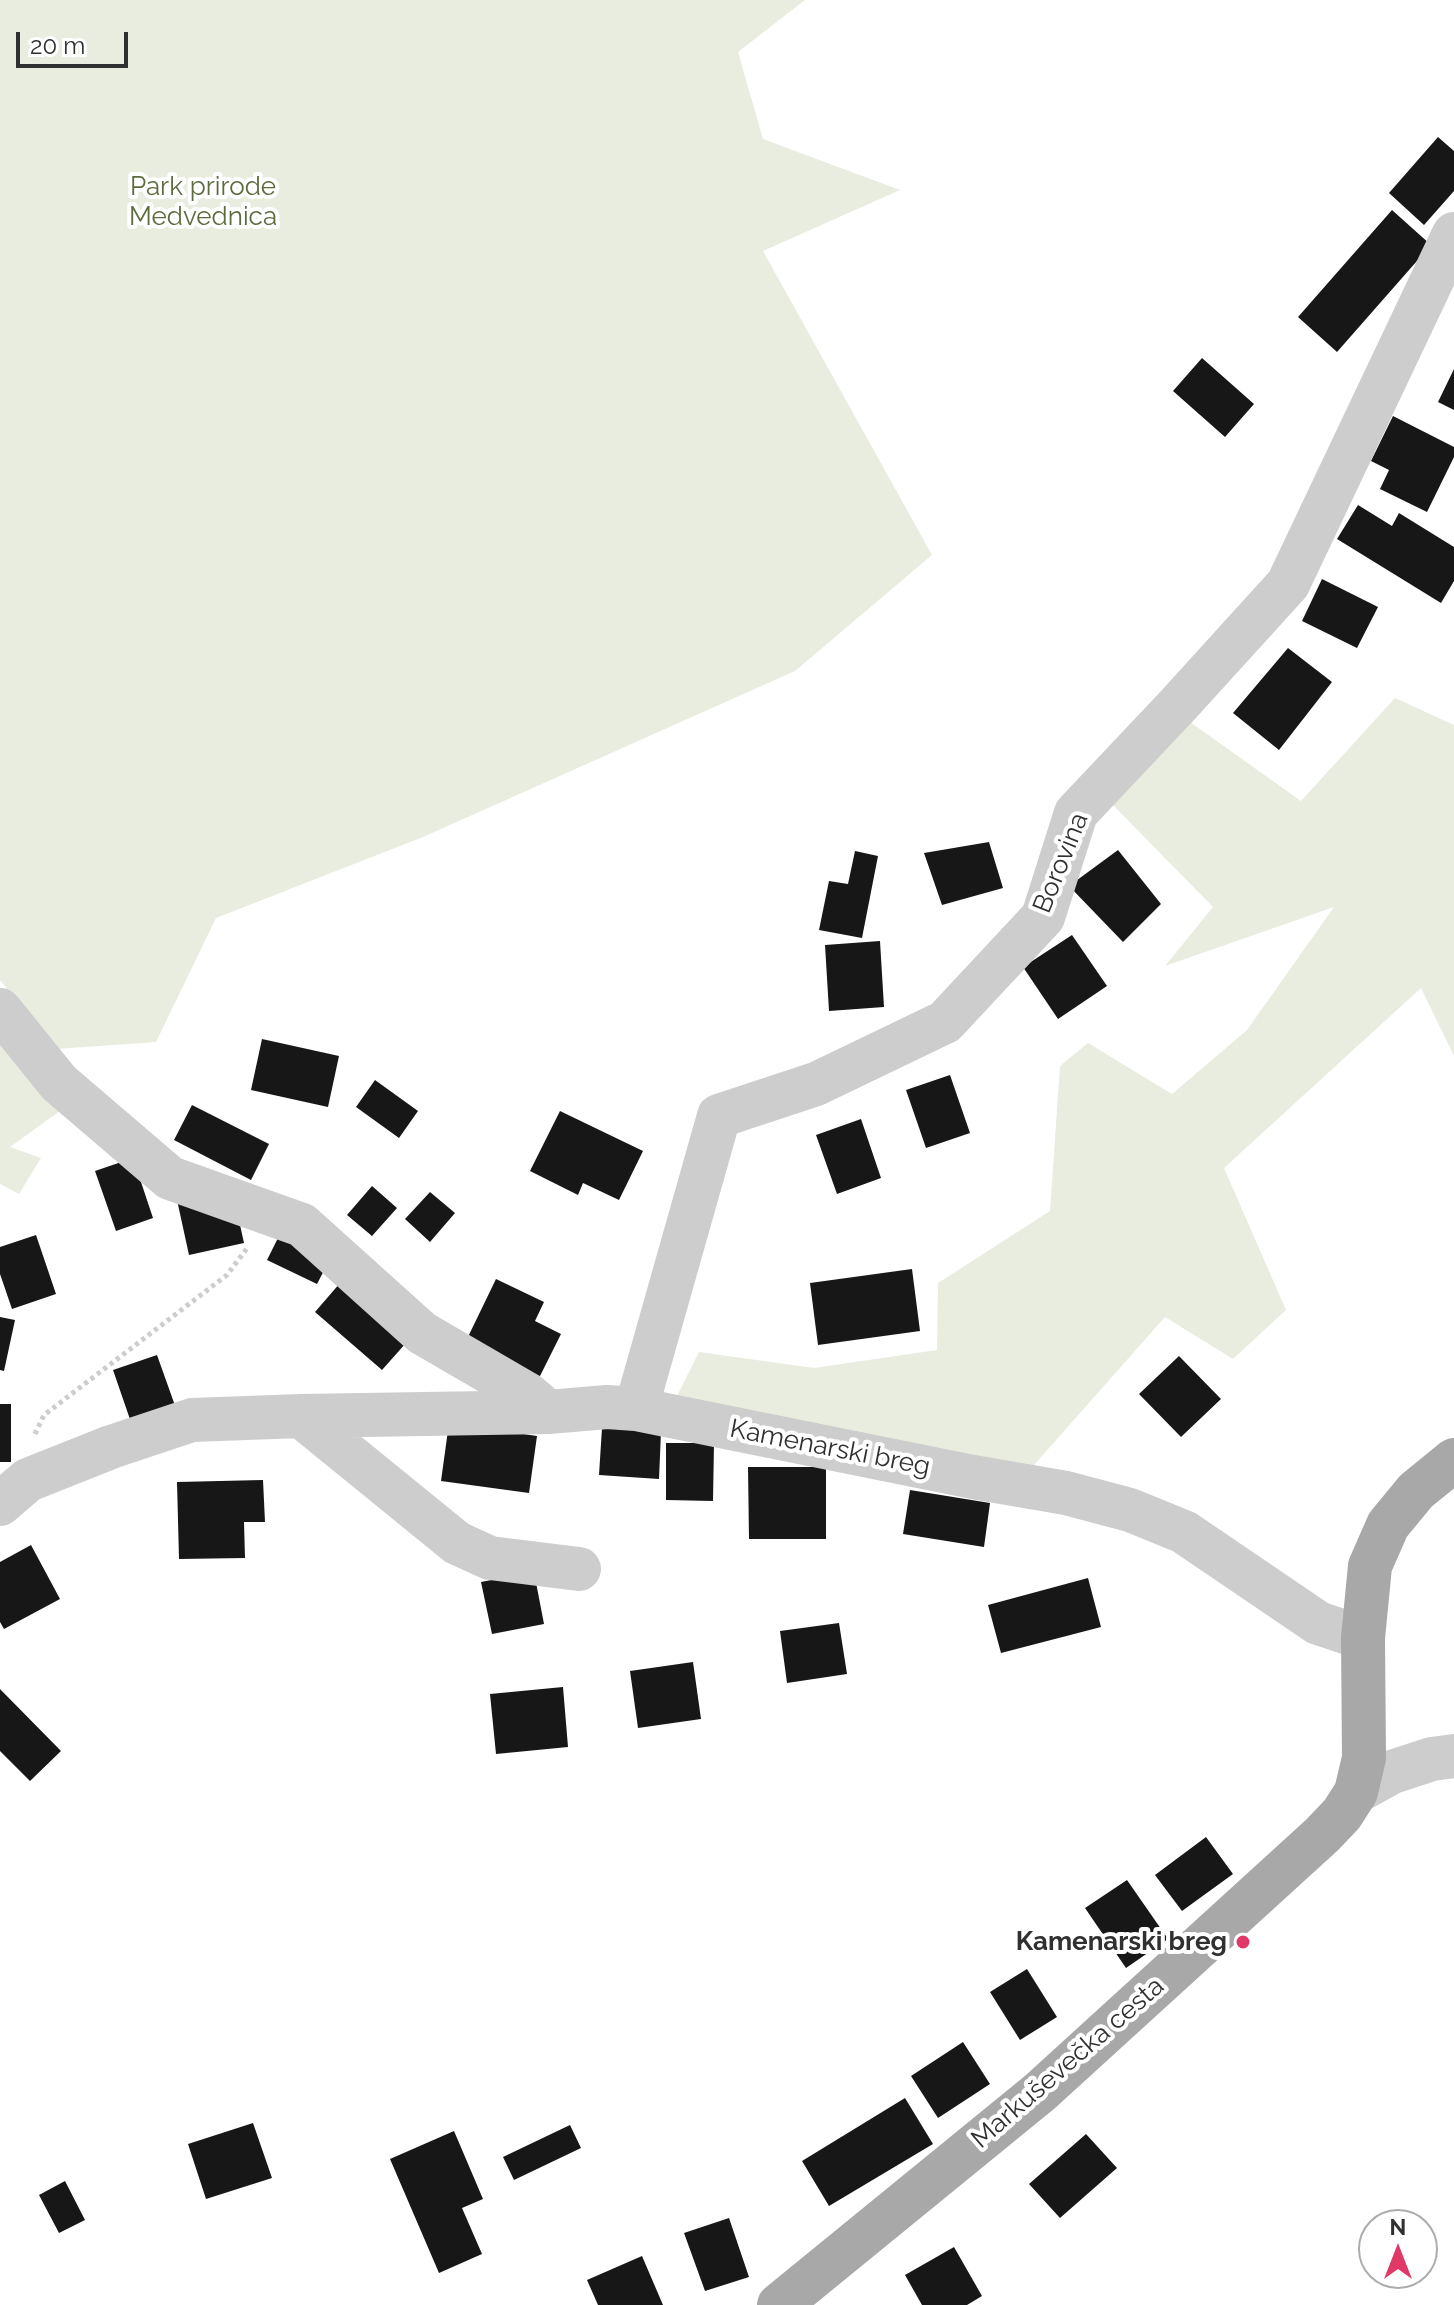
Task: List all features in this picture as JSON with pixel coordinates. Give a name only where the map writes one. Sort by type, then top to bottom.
[{"type":"main road","name":"Markuševečka cesta","points":[[779,2305],[1040,2092],[1342,1814],[1356,1792],[1364,1758],[1363,1638],[1370,1566],[1388,1525],[1416,1491],[1454,1460]]},
{"type":"street","name":"Borovina","points":[[636,1409],[719,1116],[816,1084],[945,1022],[1043,917],[1076,813],[1288,584],[1454,234]]},
{"type":"street","points":[[0,1010],[59,1083],[170,1178],[302,1225],[422,1333],[527,1394],[548,1412]]},
{"type":"street","name":"Kamenarski breg","points":[[14,1492],[111,1447],[192,1420],[548,1412],[607,1407],[636,1409],[1066,1493],[1130,1510],[1184,1532],[1318,1623],[1363,1638]]},
{"type":"street","points":[[301,1416],[457,1543],[490,1558],[579,1569]]},
{"type":"street","points":[[1356,1792],[1392,1772],[1432,1759],[1454,1756]]},
{"type":"path","points":[[14,1492],[28,1448],[44,1415],[227,1275],[273,1215]]},
{"type":"green space","name":"Park prirode Medvednica","points":[[0,0],[805,0],[738,52],[763,139],[900,190],[763,251],[932,555],[795,671],[423,837],[216,918],[156,1042],[56,1049],[0,980]]},
{"type":"green space","points":[[1395,698],[1454,725],[1454,1056],[1421,988],[1224,1168],[1286,1310],[1233,1359],[1165,1317],[1026,1474],[676,1398],[699,1352],[814,1368],[937,1350],[938,1283],[1050,1211],[1060,1066],[1088,1043],[1172,1094],[1247,1030],[1334,907],[1165,966],[1213,907],[1111,803],[1190,722],[1301,801]]},
{"type":"green space","points":[[0,1033],[60,1111],[10,1147],[41,1158],[19,1194],[0,1184]]},
{"type":"building","points":[[1438,137],[1454,151],[1454,191],[1424,225],[1389,193]]},
{"type":"building","points":[[1392,210],[1431,245],[1337,352],[1298,317]]},
{"type":"building","points":[[1202,358],[1254,404],[1225,437],[1173,391]]},
{"type":"building","points":[[1454,369],[1454,410],[1438,402]]},
{"type":"building","points":[[1393,416],[1454,447],[1454,457],[1427,512],[1380,489],[1389,470],[1371,461]]},
{"type":"building","points":[[1358,505],[1392,526],[1399,513],[1454,547],[1454,581],[1441,603],[1337,539]]},
{"type":"building","points":[[1322,579],[1378,607],[1357,648],[1302,621]]},
{"type":"building","points":[[1288,648],[1332,682],[1279,750],[1233,713]]},
{"type":"building","points":[[989,842],[1003,888],[942,905],[924,853]]},
{"type":"building","points":[[1118,850],[1161,904],[1123,942],[1069,886]]},
{"type":"building","points":[[855,851],[878,856],[862,938],[819,930],[829,881],[848,884]]},
{"type":"building","points":[[1072,935],[1107,986],[1058,1019],[1023,967]]},
{"type":"building","points":[[880,941],[884,1007],[829,1011],[825,945]]},
{"type":"building","points":[[262,1039],[339,1056],[328,1107],[251,1090]]},
{"type":"building","points":[[950,1075],[970,1133],[926,1148],[906,1090]]},
{"type":"building","points":[[375,1080],[418,1111],[399,1138],[356,1107]]},
{"type":"building","points":[[192,1105],[269,1144],[251,1180],[174,1140]]},
{"type":"building","points":[[560,1111],[643,1151],[619,1200],[583,1183],[578,1195],[530,1171]]},
{"type":"building","points":[[861,1119],[881,1178],[837,1194],[816,1135]]},
{"type":"building","points":[[133,1158],[153,1218],[116,1231],[95,1171]]},
{"type":"building","points":[[372,1186],[397,1208],[372,1236],[347,1215]]},
{"type":"building","points":[[430,1192],[455,1213],[430,1242],[405,1219]]},
{"type":"building","points":[[177,1200],[235,1202],[244,1243],[189,1255]]},
{"type":"building","points":[[282,1230],[332,1255],[317,1284],[267,1260]]},
{"type":"building","points":[[36,1235],[56,1294],[12,1309],[0,1274],[0,1247]]},
{"type":"building","points":[[912,1269],[920,1331],[818,1345],[810,1283]]},
{"type":"building","points":[[347,1275],[414,1334],[382,1370],[315,1312]]},
{"type":"building","points":[[496,1279],[544,1302],[535,1321],[561,1334],[539,1378],[466,1341]]},
{"type":"building","points":[[0,1317],[15,1320],[4,1371],[0,1370]]},
{"type":"building","points":[[157,1355],[178,1414],[133,1428],[113,1370]]},
{"type":"building","points":[[1179,1356],[1221,1399],[1181,1437],[1139,1394]]},
{"type":"building","points":[[0,1404],[11,1404],[11,1462],[0,1462]]},
{"type":"building","points":[[449,1423],[537,1436],[529,1493],[441,1481]]},
{"type":"building","points":[[602,1428],[661,1432],[659,1479],[599,1475]]},
{"type":"building","points":[[666,1443],[714,1443],[713,1501],[666,1500]]},
{"type":"building","points":[[748,1467],[826,1467],[826,1539],[749,1539]]},
{"type":"building","points":[[263,1480],[265,1522],[244,1522],[245,1558],[179,1559],[177,1482]]},
{"type":"building","points":[[910,1490],[990,1503],[984,1547],[903,1534]]},
{"type":"building","points":[[31,1545],[60,1599],[4,1629],[0,1622],[0,1562]]},
{"type":"building","points":[[534,1572],[544,1624],[492,1634],[481,1582]]},
{"type":"building","points":[[1088,1578],[1101,1627],[1001,1653],[988,1605]]},
{"type":"building","points":[[839,1623],[847,1674],[787,1683],[780,1631]]},
{"type":"building","points":[[693,1662],[701,1719],[638,1728],[630,1671]]},
{"type":"building","points":[[563,1687],[568,1747],[496,1754],[490,1694]]},
{"type":"building","points":[[0,1689],[61,1751],[30,1781],[0,1751]]},
{"type":"building","points":[[1206,1837],[1233,1874],[1182,1911],[1155,1875]]},
{"type":"building","points":[[1127,1880],[1168,1939],[1126,1968],[1085,1908]]},
{"type":"building","points":[[1027,1969],[1057,2017],[1020,2040],[990,1992]]},
{"type":"building","points":[[963,2042],[990,2084],[938,2118],[911,2076]]},
{"type":"building","points":[[905,2098],[933,2144],[829,2206],[802,2161]]},
{"type":"building","points":[[253,2123],[272,2178],[206,2199],[188,2144]]},
{"type":"building","points":[[570,2125],[581,2148],[514,2180],[503,2157]]},
{"type":"building","points":[[454,2131],[483,2199],[462,2208],[482,2254],[439,2273],[390,2159]]},
{"type":"building","points":[[1086,2134],[1117,2168],[1060,2218],[1029,2184]]},
{"type":"building","points":[[65,2181],[85,2220],[59,2233],[39,2195]]},
{"type":"building","points":[[729,2218],[749,2277],[705,2291],[684,2233]]},
{"type":"building","points":[[954,2247],[982,2296],[967,2305],[922,2305],[905,2275]]},
{"type":"building","points":[[642,2256],[663,2305],[598,2305],[587,2280]]},
{"type":"place","name":"Kamenarski breg","points":[[1243,1942]]}]
